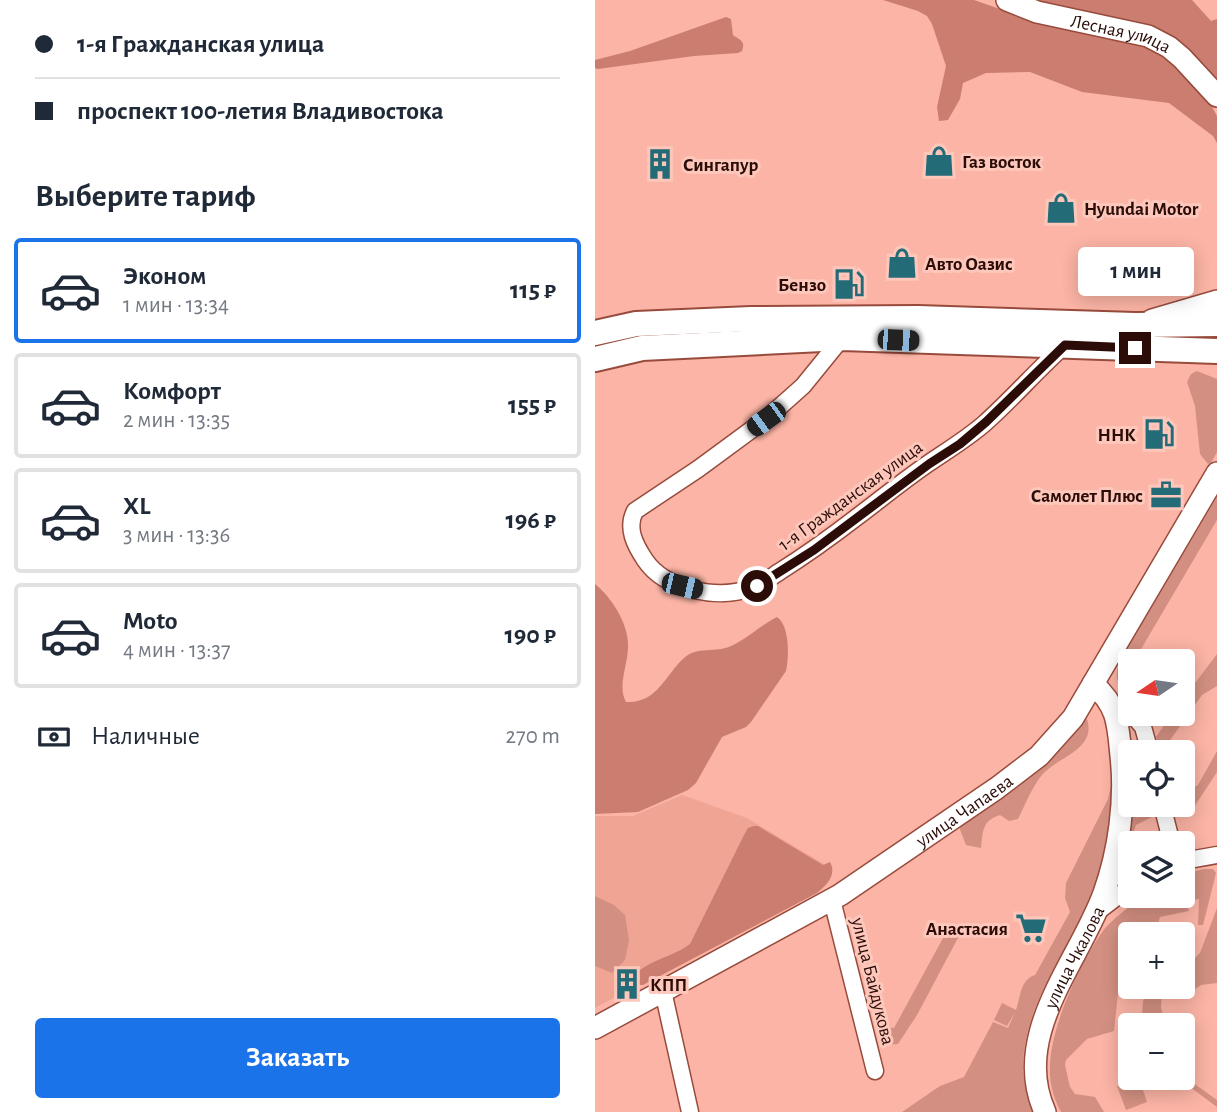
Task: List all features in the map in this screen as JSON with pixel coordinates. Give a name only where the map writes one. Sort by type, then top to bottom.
[{"type":"highway","points":[[595,333],[636,324],[751,319],[918,318],[1135,325],[1217,324]]},
{"type":"highway","points":[[595,359],[642,348],[842,338],[1217,352]]},
{"type":"main road","name":"Лесная улица","points":[[1007,0],[1037,12],[1148,36],[1169,47],[1182,58],[1217,96]]},
{"type":"main road","points":[[1135,325],[1217,301]]},
{"type":"main road","name":"улица Чапаева","points":[[595,1028],[832,900],[997,788],[1039,756],[1073,718],[1217,473]]},
{"type":"main road","points":[[1093,684],[1118,706]]},
{"type":"main road","name":"улица Чкалова","points":[[1045,1112],[1037,1091],[1036,1045],[1055,993],[1096,913],[1110,875],[1119,827],[1125,726]]},
{"type":"street","name":"1-я Гражданская улица","points":[[842,338],[803,386],[766,419],[635,511],[631,519],[631,533],[637,549],[649,567],[682,586],[713,593],[751,589],[814,550],[960,444],[1065,345]]},
{"type":"street","points":[[1195,859],[1217,855]]},
{"type":"street","points":[[1096,913],[1118,896]]},
{"type":"street","name":"улица Байдукова","points":[[832,900],[875,1072]]},
{"type":"street","points":[[663,991],[690,1112]]},
{"type":"shaded area","points":[[883,0],[974,0],[1043,24],[1158,49],[1211,105],[1217,116],[1217,143],[1213,136],[1169,103],[1082,92],[1030,72],[986,73],[963,83],[960,99],[948,120],[939,121],[937,107],[946,66],[932,24],[927,16],[918,11]]},
{"type":"shaded area","points":[[1025,0],[1192,0],[1211,21],[1217,19],[1217,85],[1188,53]]},
{"type":"shaded area","points":[[726,17],[731,19],[733,35],[743,43],[742,51],[738,53],[595,68],[595,60],[630,51]]},
{"type":"shaded area","points":[[1197,371],[1217,379],[1217,452],[1208,464],[1200,454],[1195,406],[1187,382],[1191,374]]},
{"type":"shaded area","points":[[1217,497],[1217,520],[1141,649],[1127,649]]},
{"type":"shaded area","points":[[595,584],[613,604],[626,629],[628,654],[623,689],[626,702],[646,698],[653,693],[689,654],[731,646],[777,617],[786,634],[786,671],[751,722],[746,727],[722,737],[696,783],[688,790],[638,812],[595,814]]},
{"type":"shaded area","points":[[1217,654],[1217,686],[1202,695],[1195,705],[1195,683]]},
{"type":"shaded area","points":[[1087,719],[1089,730],[1081,746],[1042,775],[1018,819],[1009,821],[1000,815],[994,818],[984,828],[981,848],[966,845],[959,827],[961,824]]},
{"type":"shaded area","points":[[1164,726],[1180,726],[1170,740],[1157,740]]},
{"type":"shaded area","points":[[1217,751],[1217,772],[1195,805],[1195,787]]},
{"type":"shaded area","points":[[1112,782],[1108,835],[1095,887],[1054,968],[1030,1025],[1024,1054],[1025,1083],[1034,1112],[902,1112],[940,1086],[964,1077],[993,1022],[1008,1028],[1015,1012],[1007,1026],[994,1020],[1002,1003],[1016,1010],[1026,981],[1035,975],[1070,912],[1065,898],[1066,883],[1108,799]]},
{"type":"shaded area","points":[[682,795],[747,818],[824,864],[819,885],[595,1008],[595,816],[633,816]]},
{"type":"shaded area","points":[[1129,817],[1152,817],[1136,825],[1134,831],[1126,831]]},
{"type":"shaded area","points":[[754,826],[823,865],[830,862],[832,875],[827,883],[817,893],[643,985],[635,985],[633,977],[639,971],[690,944],[744,835],[748,828]]},
{"type":"shaded area","points":[[1213,869],[1216,873],[1203,925],[1198,925],[1199,899],[1195,900],[1195,871]]},
{"type":"shaded area","points":[[595,896],[614,905],[625,915],[629,940],[625,960],[612,973],[595,966]]},
{"type":"shaded area","points":[[1127,908],[1188,908],[1189,911],[1160,917],[1158,922],[1118,922],[1118,994],[1114,1031],[1087,1039],[1066,1060],[1065,1065],[1070,1087],[1075,1094],[1095,1097],[1104,1112],[1061,1112],[1054,1095],[1050,1071],[1055,1032],[1076,977],[1094,944],[1110,923]]},
{"type":"shaded area","points":[[1217,908],[1217,983],[1201,985],[1195,989],[1195,958],[1200,953]]},
{"type":"shaded area","points":[[948,929],[958,932],[959,936],[917,1015],[898,1044],[886,1045],[875,1014],[880,1013],[886,1027],[894,1028]]},
{"type":"shaded area","points":[[1162,999],[1162,1013],[1142,1013],[1143,1001]]},
{"type":"shaded area","points":[[1195,1084],[1217,1100],[1217,1107],[1194,1090]]},
{"type":"shaded area","points":[[1118,1090],[1143,1090],[1147,1102],[1126,1110]]},
{"type":"place","name":"Газ восток","points":[[939,161]]},
{"type":"place","name":"Сингапур","points":[[660,164]]},
{"type":"place","name":"Hyundai Motor","points":[[1061,208]]},
{"type":"place","name":"Авто Оазис","points":[[902,263]]},
{"type":"place","name":"Бензо","points":[[849,284]]},
{"type":"place","name":"ННК","points":[[1159,434]]},
{"type":"place","name":"Самолет Плюс","points":[[1166,495]]},
{"type":"place","name":"Анастасия","points":[[1031,928]]},
{"type":"place","name":"КПП","points":[[627,984]]},
{"type":"route","points":[[757,586],[814,550],[960,444],[1065,345],[1135,348]]}]
